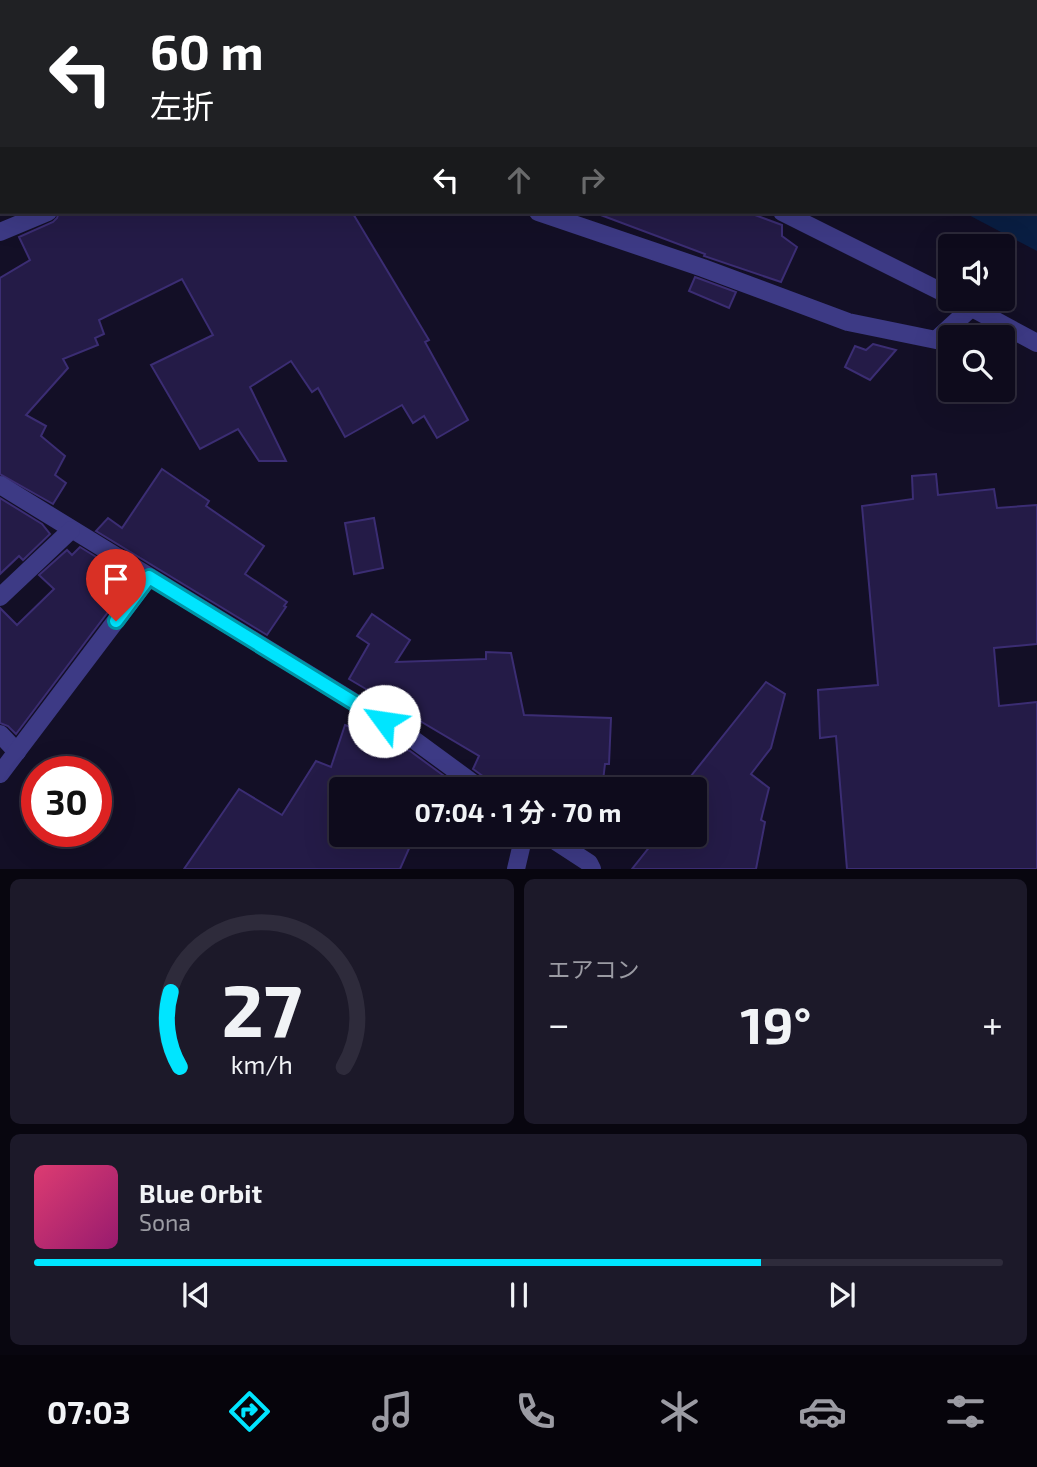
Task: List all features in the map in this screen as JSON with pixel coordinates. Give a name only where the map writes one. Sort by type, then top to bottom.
[{"type":"street","points":[[1,230],[43,214]]},
{"type":"street","points":[[544,214],[703,268],[848,322],[936,340],[958,311]]},
{"type":"street","points":[[786,214],[938,290]]},
{"type":"street","points":[[979,311],[1037,343]]},
{"type":"street","points":[[0,485],[406,734],[465,777]]},
{"type":"street","points":[[0,597],[71,530]]},
{"type":"street","points":[[0,774],[149,577]]},
{"type":"street","points":[[0,734],[17,752]]},
{"type":"street","points":[[516,869],[521,847]]},
{"type":"street","points":[[564,847],[589,863],[592,869]]},
{"type":"water","points":[[967,214],[1037,214],[1037,251],[1015,239],[1015,234],[1005,234]]},
{"type":"building","points":[[58,214],[353,214],[429,340],[425,342],[468,420],[437,438],[424,416],[413,423],[402,405],[345,437],[318,388],[312,392],[291,361],[250,387],[286,461],[259,461],[238,429],[200,449],[151,365],[213,335],[182,279],[99,320],[104,334],[95,338],[98,345],[63,359],[68,368],[26,415],[46,426],[41,436],[65,456],[55,475],[66,483],[53,504],[0,474],[0,278],[30,260],[19,237],[57,218]]},
{"type":"building","points":[[598,214],[752,214],[782,225],[782,236],[797,247],[781,282],[704,256],[705,254]]},
{"type":"building","points":[[695,277],[736,292],[729,308],[689,291]]},
{"type":"building","points":[[873,344],[896,350],[870,380],[845,367],[855,346],[866,350]]},
{"type":"building","points":[[162,469],[209,501],[206,506],[264,546],[245,574],[287,602],[267,635],[96,531],[108,518],[122,528]]},
{"type":"building","points":[[936,474],[938,495],[994,489],[997,508],[1037,505],[1037,644],[994,648],[999,706],[1037,702],[1037,869],[847,869],[836,736],[820,738],[818,690],[878,685],[862,506],[913,499],[912,476]]},
{"type":"building","points":[[0,498],[42,524],[50,534],[23,560],[19,556],[0,574]]},
{"type":"building","points":[[374,518],[383,568],[354,574],[345,523]]},
{"type":"building","points":[[80,547],[119,571],[100,590],[114,604],[16,734],[0,723],[0,608],[17,625],[54,589],[39,575],[67,550],[72,555]]},
{"type":"building","points":[[372,614],[410,640],[396,662],[486,659],[486,652],[511,653],[524,715],[611,718],[609,764],[605,764],[603,777],[484,777],[473,769],[479,756],[349,679],[369,644],[357,636]]},
{"type":"building","points":[[766,682],[785,694],[771,748],[751,774],[769,788],[761,820],[765,822],[756,869],[632,869],[649,847],[707,847],[707,777],[690,777]]},
{"type":"building","points":[[345,725],[410,751],[446,777],[329,777],[329,847],[410,847],[400,869],[184,869],[239,789],[282,815],[316,761],[331,767]]},
{"type":"route","points":[[116,621],[149,577],[384,721]]}]
